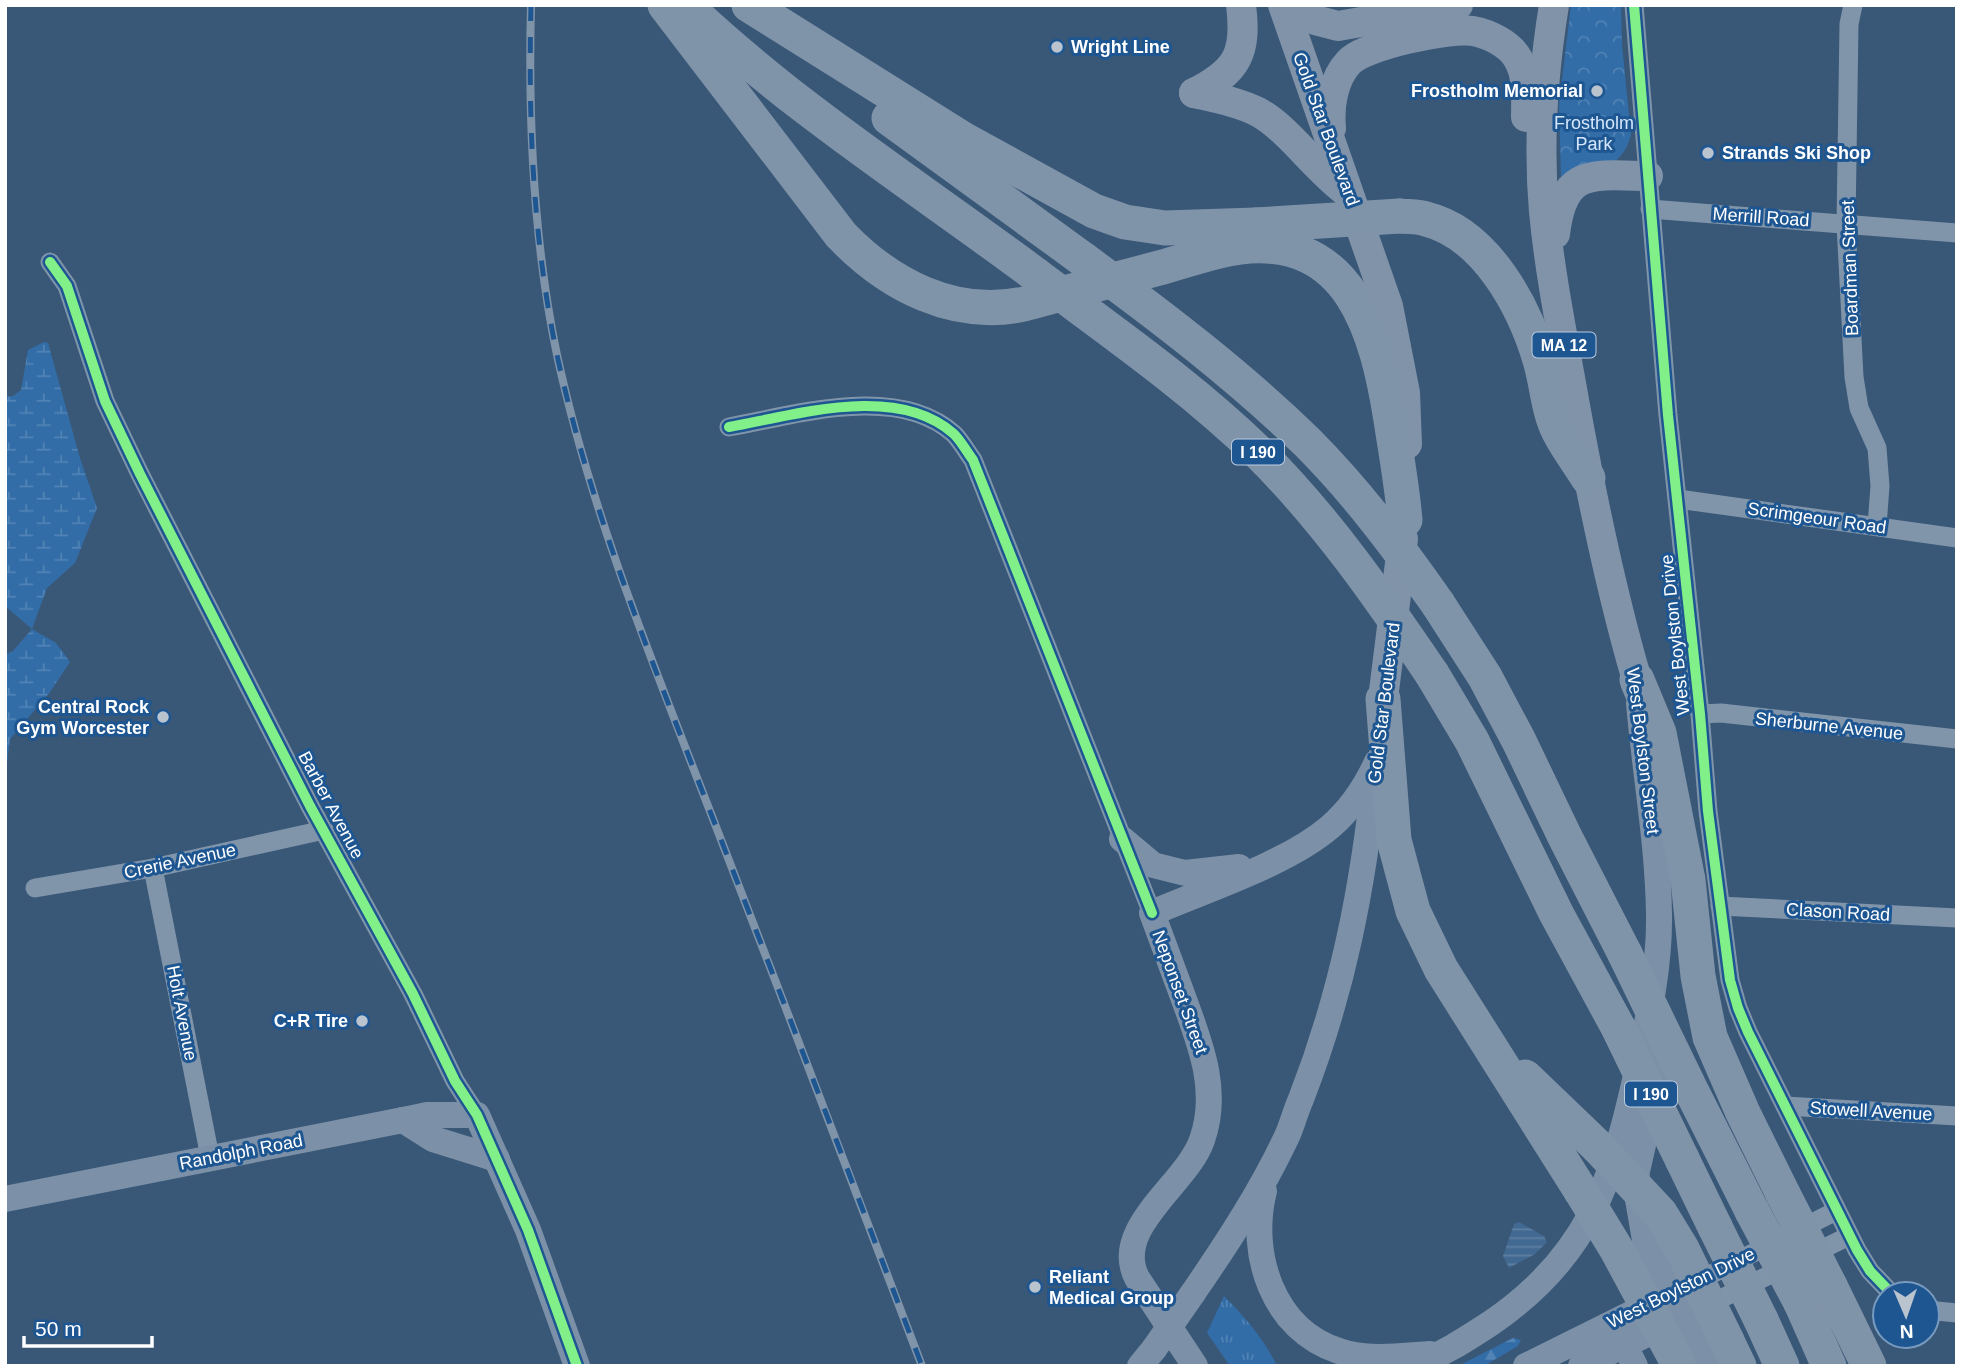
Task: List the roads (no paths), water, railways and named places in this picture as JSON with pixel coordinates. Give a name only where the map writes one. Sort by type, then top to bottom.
[{"type":"highway","points":[[665,5],[841,235],[869,262],[917,291],[965,306],[1000,308],[1238,247],[1279,247],[1320,262],[1352,292],[1372,335],[1387,396],[1405,520]]},
{"type":"highway","name":"I 190","points":[[685,5],[792,95],[1199,399],[1258,452],[1319,519],[1377,592],[1432,674],[1472,741],[1556,913],[1619,1029],[1782,1366]]},
{"type":"highway","points":[[748,5],[963,139],[1094,211],[1125,222],[1165,228],[1400,216],[1428,219],[1459,235],[1482,255],[1510,288],[1540,359],[1558,431],[1588,478]]},
{"type":"highway","name":"I 190","points":[[748,5],[838,81],[1207,351],[1308,443],[1363,504],[1438,604],[1485,677],[1514,730],[1752,1211],[1815,1294],[1829,1366]]},
{"type":"highway","points":[[1637,680],[1659,733],[1688,880],[1698,976],[1710,1037],[1743,1113],[1783,1194],[1815,1294],[1869,1366]]},
{"type":"highway","points":[[1383,699],[1394,840],[1413,911],[1441,969],[1617,1250],[1706,1360]]},
{"type":"highway","points":[[1441,969],[1535,1088],[1598,1147],[1667,1223],[1706,1360]]},
{"type":"main road","points":[[1241,5],[1244,30],[1241,53],[1230,71],[1215,83],[1194,93],[1239,104],[1261,113],[1329,180],[1349,194]]},
{"type":"main road","name":"Gold Star Boulevard","points":[[1147,1358],[1234,1235],[1288,1133],[1313,1069],[1336,998],[1353,926],[1369,833],[1405,520],[1407,446],[1403,380],[1388,306],[1283,5]]},
{"type":"main road","points":[[1297,5],[1315,20],[1338,26],[1458,5]]},
{"type":"main road","name":"West Boylston Street","points":[[1412,1366],[1444,1353],[1524,1299],[1544,1280],[1580,1237],[1609,1177],[1625,1124],[1651,1000],[1659,918],[1656,850],[1637,680],[1617,611],[1588,478],[1551,270],[1543,183],[1544,102],[1554,5]]},
{"type":"main road","points":[[1334,153],[1331,103],[1337,82],[1351,60],[1361,53],[1390,43],[1457,30],[1471,31],[1494,39],[1518,58],[1525,82],[1526,142],[1543,183]]},
{"type":"main road","points":[[1551,270],[1558,211],[1561,201],[1572,186],[1586,178],[1648,176]]},
{"type":"main road","points":[[1152,913],[1304,845],[1337,821],[1361,791],[1377,762]]},
{"type":"main road","points":[[1122,839],[1153,865],[1185,873],[1266,864]]},
{"type":"main road","name":"Neponset Street","points":[[1152,913],[1205,1057],[1209,1099],[1201,1142],[1193,1157],[1136,1234],[1131,1258],[1132,1268],[1195,1366]]},
{"type":"main road","points":[[1659,918],[1668,1007],[1661,1066],[1637,1171],[1636,1188],[1645,1240],[1706,1360]]},
{"type":"main road","name":"Randolph Road","points":[[5,1199],[427,1115],[477,1115]]},
{"type":"main road","name":"Barber Avenue","points":[[477,1115],[528,1230],[577,1366]]},
{"type":"main road","points":[[402,1120],[433,1139],[497,1159]]},
{"type":"main road","points":[[1272,1162],[1260,1216],[1261,1250],[1270,1287],[1290,1319],[1314,1339],[1340,1352],[1381,1357],[1444,1353]]},
{"type":"main road","name":"West Boylston Drive","points":[[1581,1366],[1624,1344],[1679,1305]]},
{"type":"main road","name":"West Boylston Drive","points":[[1526,1366],[1624,1344]]},
{"type":"street","name":"West Boylston Drive","points":[[1634,5],[1650,209],[1708,811],[1730,980],[1738,1008],[1849,1236],[1679,1305]]},
{"type":"street","name":"Boardman Street","points":[[1853,5],[1849,24],[1846,224],[1854,377],[1859,408],[1877,448],[1880,464],[1877,526]]},
{"type":"street","name":"Merrill Road","points":[[1650,209],[1957,233]]},
{"type":"street","name":"Barber Avenue","points":[[50,262],[67,286],[105,401],[140,474],[324,830],[413,994],[455,1081],[477,1115]]},
{"type":"street","points":[[729,426],[853,405],[898,407],[932,419],[955,435],[973,460],[1152,913]]},
{"type":"street","name":"Scrimgeour Road","points":[[1678,499],[1957,538]]},
{"type":"street","name":"Sherburne Avenue","points":[[1700,714],[1721,713],[1957,739]]},
{"type":"street","name":"Crerie Avenue","points":[[35,888],[153,868],[324,830]]},
{"type":"street","name":"Holt Avenue","points":[[153,868],[209,1157]]},
{"type":"street","name":"Clason Road","points":[[1720,906],[1957,918]]},
{"type":"street","name":"Stowell Avenue","points":[[1785,1106],[1957,1116]]},
{"type":"street","name":"West Boylston Drive","points":[[1679,1305],[1836,1211]]},
{"type":"street","points":[[1849,1236],[1870,1271],[1879,1280]]},
{"type":"railway","points":[[531,5],[530,93],[542,268],[557,355],[589,478],[651,658],[922,1366]]},
{"type":"place","name":"Wright Line","points":[[1057,47]]},
{"type":"place","name":"Frostholm Memorial","points":[[1597,91]]},
{"type":"place","name":"Strands Ski Shop","points":[[1708,153]]},
{"type":"place","name":"Central Rock Gym Worcester","points":[[163,717]]},
{"type":"place","name":"C+R Tire","points":[[362,1021]]},
{"type":"place","name":"Reliant Medical Group","points":[[1035,1287]]},
{"type":"park label","name":"Frostholm Park","points":[[1594,133]]}]
